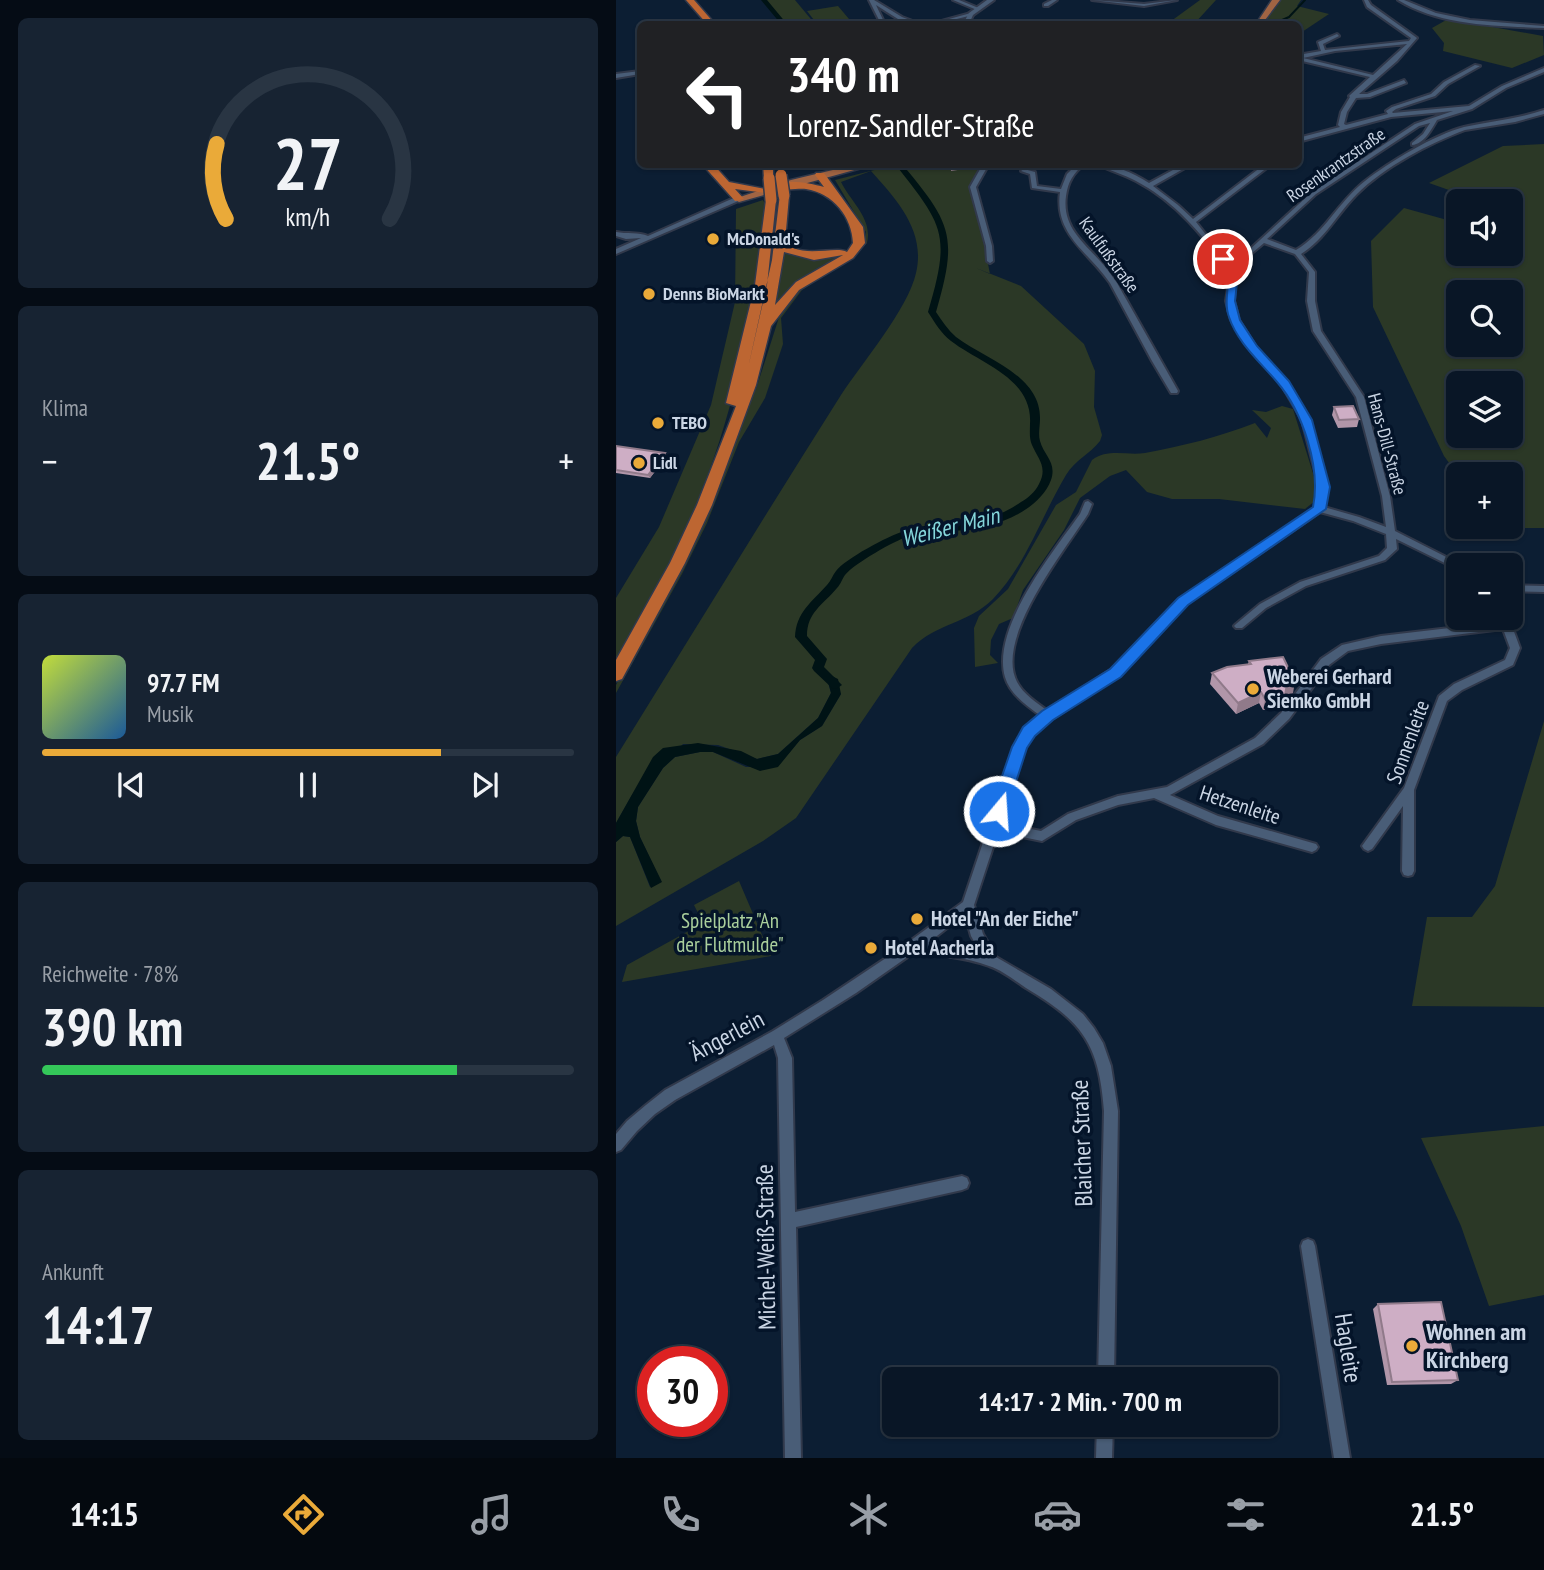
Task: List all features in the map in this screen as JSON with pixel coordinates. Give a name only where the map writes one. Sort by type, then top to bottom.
[{"type":"highway","points":[[690,0],[708,21]]},
{"type":"highway","points":[[701,0],[719,21]]},
{"type":"highway","points":[[710,168],[739,199]]},
{"type":"highway","points":[[708,491],[729,422],[761,285],[768,168]]},
{"type":"highway","points":[[764,332],[788,295],[816,273],[851,254],[859,243],[858,227],[820,175]]},
{"type":"highway","points":[[616,675],[661,592],[739,422],[764,332],[782,229],[781,180],[833,193]]},
{"type":"highway","points":[[723,184],[768,195]]},
{"type":"highway","points":[[782,229],[789,250],[808,257],[837,254],[859,243]]},
{"type":"main road","points":[[1261,21],[1276,0]]},
{"type":"main road","points":[[739,199],[768,195],[781,180],[853,168]]},
{"type":"street","points":[[871,0],[910,21]]},
{"type":"street","points":[[871,0],[882,21]]},
{"type":"street","points":[[955,0],[979,9]]},
{"type":"street","points":[[944,21],[971,14],[991,0]]},
{"type":"street","points":[[1046,5],[1055,0]]},
{"type":"street","points":[[1094,0],[1126,4],[1175,0]]},
{"type":"street","points":[[1345,127],[1341,124],[1341,117],[1352,96],[1412,42],[1413,36],[1369,6],[1366,0]]},
{"type":"street","points":[[1400,0],[1425,12],[1484,24],[1544,27]]},
{"type":"street","points":[[968,21],[971,14]]},
{"type":"street","points":[[1323,50],[1320,43],[1337,35]]},
{"type":"street","points":[[1302,56],[1323,50],[1412,42]]},
{"type":"street","points":[[1302,58],[1376,77]]},
{"type":"street","points":[[1391,115],[1389,111],[1394,108],[1433,95],[1446,83],[1477,66]]},
{"type":"street","points":[[1302,139],[1391,115],[1465,109],[1482,102],[1504,87],[1544,70]]},
{"type":"street","points":[[616,76],[637,73]]},
{"type":"street","points":[[1528,78],[1544,81]]},
{"type":"street","points":[[1352,96],[1368,96],[1404,82]]},
{"type":"street","name":"Rosenkrantzstraße","points":[[1233,274],[1240,262],[1314,193],[1417,125],[1465,109]]},
{"type":"street","points":[[1263,240],[1297,253],[1320,240],[1342,206],[1366,183],[1430,145],[1464,129],[1544,112]]},
{"type":"street","name":"Rosenkrantzstraße","points":[[1414,144],[1425,135],[1435,119]]},
{"type":"street","points":[[984,168],[973,187],[989,246],[990,261]]},
{"type":"street","name":"Kaulfußstraße","points":[[1073,168],[1064,191],[1066,226],[1111,280],[1174,391]]},
{"type":"street","points":[[991,960],[976,936],[968,905],[1020,747],[1029,732],[1048,716],[1116,673],[1183,602],[1319,509],[1324,487],[1306,420],[1284,383],[1253,348],[1235,320],[1230,301],[1233,274],[1213,243],[1194,221],[1131,171],[1117,168]]},
{"type":"street","points":[[1149,186],[1182,168]]},
{"type":"street","points":[[1194,221],[1264,168]]},
{"type":"street","points":[[1024,171],[1033,173],[1034,187],[1064,191]]},
{"type":"street","points":[[616,252],[739,199]]},
{"type":"street","points":[[616,234],[634,237],[677,224]]},
{"type":"street","name":"Hans-Dill-Straße","points":[[1239,626],[1262,606],[1303,584],[1382,558],[1392,549],[1386,496],[1374,458],[1363,407],[1354,387],[1317,331],[1311,301],[1312,272],[1297,253]]},
{"type":"street","points":[[1048,716],[1017,691],[1006,668],[1007,653],[1030,598],[1088,504]]},
{"type":"street","points":[[1319,509],[1347,514],[1388,529],[1446,560]]},
{"type":"street","points":[[1523,588],[1544,589]]},
{"type":"street","points":[[994,827],[1042,836],[1072,817],[1118,801],[1158,795],[1259,741],[1285,716],[1325,662],[1345,648],[1446,630]]},
{"type":"street","name":"Sonnenleite","points":[[1408,871],[1409,790],[1443,699],[1468,682],[1509,662],[1514,655],[1509,630]]},
{"type":"street","points":[[1368,846],[1409,790]]},
{"type":"street","name":"Hetzenleite","points":[[1158,795],[1216,820],[1312,847]]},
{"type":"street","name":"Ängerlein","points":[[616,1145],[647,1110],[658,1102],[777,1036],[916,946],[968,905]]},
{"type":"street","points":[[916,946],[991,960]]},
{"type":"street","name":"Blaicher Straße","points":[[991,960],[1073,1010],[1090,1029],[1104,1063],[1111,1111],[1106,1367]]},
{"type":"street","name":"Michel-Weiß-Straße","points":[[777,1036],[785,1058],[793,1458]]},
{"type":"street","points":[[789,1221],[962,1183]]},
{"type":"street","name":"Hagleite","points":[[1308,1246],[1342,1458]]},
{"type":"street","points":[[1104,1458],[1105,1437]]},
{"type":"green space","points":[[765,0],[795,0],[812,21],[782,21]]},
{"type":"green space","points":[[1200,0],[1216,0],[1197,21],[1171,21]]},
{"type":"green space","points":[[1279,0],[1301,0],[1297,6],[1329,14],[1302,32],[1302,21],[1262,21]]},
{"type":"green space","points":[[838,6],[849,19],[815,21],[807,11]]},
{"type":"green space","points":[[1448,19],[1543,36],[1544,55],[1512,68],[1443,51],[1444,43],[1432,28]]},
{"type":"green space","points":[[1544,144],[1544,528],[1523,528],[1523,462],[1448,462],[1373,307],[1371,241],[1404,208],[1446,220],[1446,266],[1523,266],[1523,189],[1446,189],[1429,183],[1503,146]]},
{"type":"green space","points":[[882,168],[982,168],[973,187],[990,274],[1021,286],[1084,344],[1095,371],[1094,407],[1102,435],[1092,450],[1066,475],[1005,586],[984,607],[931,634],[912,648],[796,818],[763,841],[616,926],[616,842],[623,836],[630,837],[650,887],[661,882],[640,837],[636,821],[638,807],[663,768],[675,757],[700,752],[713,752],[746,767],[777,767],[800,740],[822,726],[841,694],[827,679],[831,693],[818,718],[778,754],[757,759],[718,745],[683,744],[632,795],[616,823],[616,757],[841,395],[904,303],[916,273],[917,243],[913,230],[890,193],[871,171],[841,182],[864,218],[868,234],[867,243],[852,258],[802,290],[781,318],[783,344],[765,398],[739,442],[707,523],[682,574],[616,693],[616,685],[711,498],[757,386],[781,311],[794,293],[864,244],[866,232],[835,180]]},
{"type":"green space","points":[[763,200],[766,206],[750,318],[734,393],[723,429],[698,500],[680,541],[616,661],[616,598],[659,527],[711,405],[735,302],[736,209]]},
{"type":"green space","points":[[781,250],[813,259],[845,255],[773,308]]},
{"type":"green space","points":[[1282,406],[1293,409],[1317,486],[1315,501],[1305,509],[1219,499],[1172,499],[1147,492],[1126,470],[1110,476],[1080,498],[1064,530],[1023,590],[1013,618],[999,624],[991,640],[990,655],[998,663],[975,667],[974,628],[979,616],[1008,589],[1056,505],[1076,492],[1092,460],[1111,453],[1138,454],[1173,447],[1255,423],[1267,438],[1271,428],[1252,410],[1266,412]]},
{"type":"green space","points":[[1544,721],[1544,1007],[1412,1006],[1427,917],[1472,917],[1495,886]]},
{"type":"green space","name":"Spielplatz \"An der Flutmulde\"","points":[[739,881],[771,956],[622,982],[627,965],[703,923],[694,905]]},
{"type":"green space","points":[[1544,1126],[1544,1295],[1489,1306],[1461,1226],[1421,1138]]},
{"type":"shaded area","points":[[826,673],[838,679],[841,694],[822,726],[800,740],[778,767],[760,771],[713,752],[700,752],[675,757],[663,768],[638,807],[636,821],[640,837],[662,882],[651,888],[630,837],[623,836],[616,842],[616,823],[653,757],[663,748],[698,743],[741,751],[757,759],[778,754],[818,718],[831,693]]},
{"type":"building","points":[[1353,406],[1359,419],[1339,420],[1334,407]]},
{"type":"building","name":"Lidl","points":[[616,446],[665,453],[648,475],[616,470]]},
{"type":"building","name":"Weberei Gerhard Siemko GmbH","points":[[1283,657],[1295,682],[1286,689],[1285,696],[1265,699],[1261,692],[1238,703],[1212,673],[1227,667],[1251,664],[1249,661]]},
{"type":"building","name":"Wohnen am Kirchberg","points":[[1441,1302],[1458,1380],[1392,1382],[1378,1304]]},
{"type":"waterway","name":"Weißer Main","points":[[764,0],[782,21]]},
{"type":"waterway","points":[[1280,21],[1289,17],[1305,0]]},
{"type":"waterway","name":"Weißer Main","points":[[836,685],[818,668],[821,659],[801,637],[801,628],[806,614],[834,584],[841,572],[904,534],[978,525],[1010,513],[1039,492],[1048,473],[1047,463],[1035,440],[1033,403],[1024,388],[997,366],[953,338],[932,312],[944,264],[943,231],[928,201],[901,168]]},
{"type":"place","name":"McDonald's","points":[[713,239]]},
{"type":"place","name":"Denns BioMarkt","points":[[649,294]]},
{"type":"place","name":"TEBO","points":[[658,423]]},
{"type":"place","name":"Lidl","points":[[639,463]]},
{"type":"place","name":"Weberei Gerhard Siemko GmbH","points":[[1253,689]]},
{"type":"place","name":"Hotel \"An der Eiche\"","points":[[917,919]]},
{"type":"place","name":"Hotel Aacherla","points":[[871,948]]},
{"type":"place","name":"Wohnen am Kirchberg","points":[[1412,1346]]},
{"type":"route","points":[[999,811],[1020,747],[1029,732],[1048,716],[1116,673],[1183,602],[1319,509],[1324,487],[1306,420],[1298,402],[1253,348],[1235,320],[1229,288],[1233,274],[1223,259]]}]
